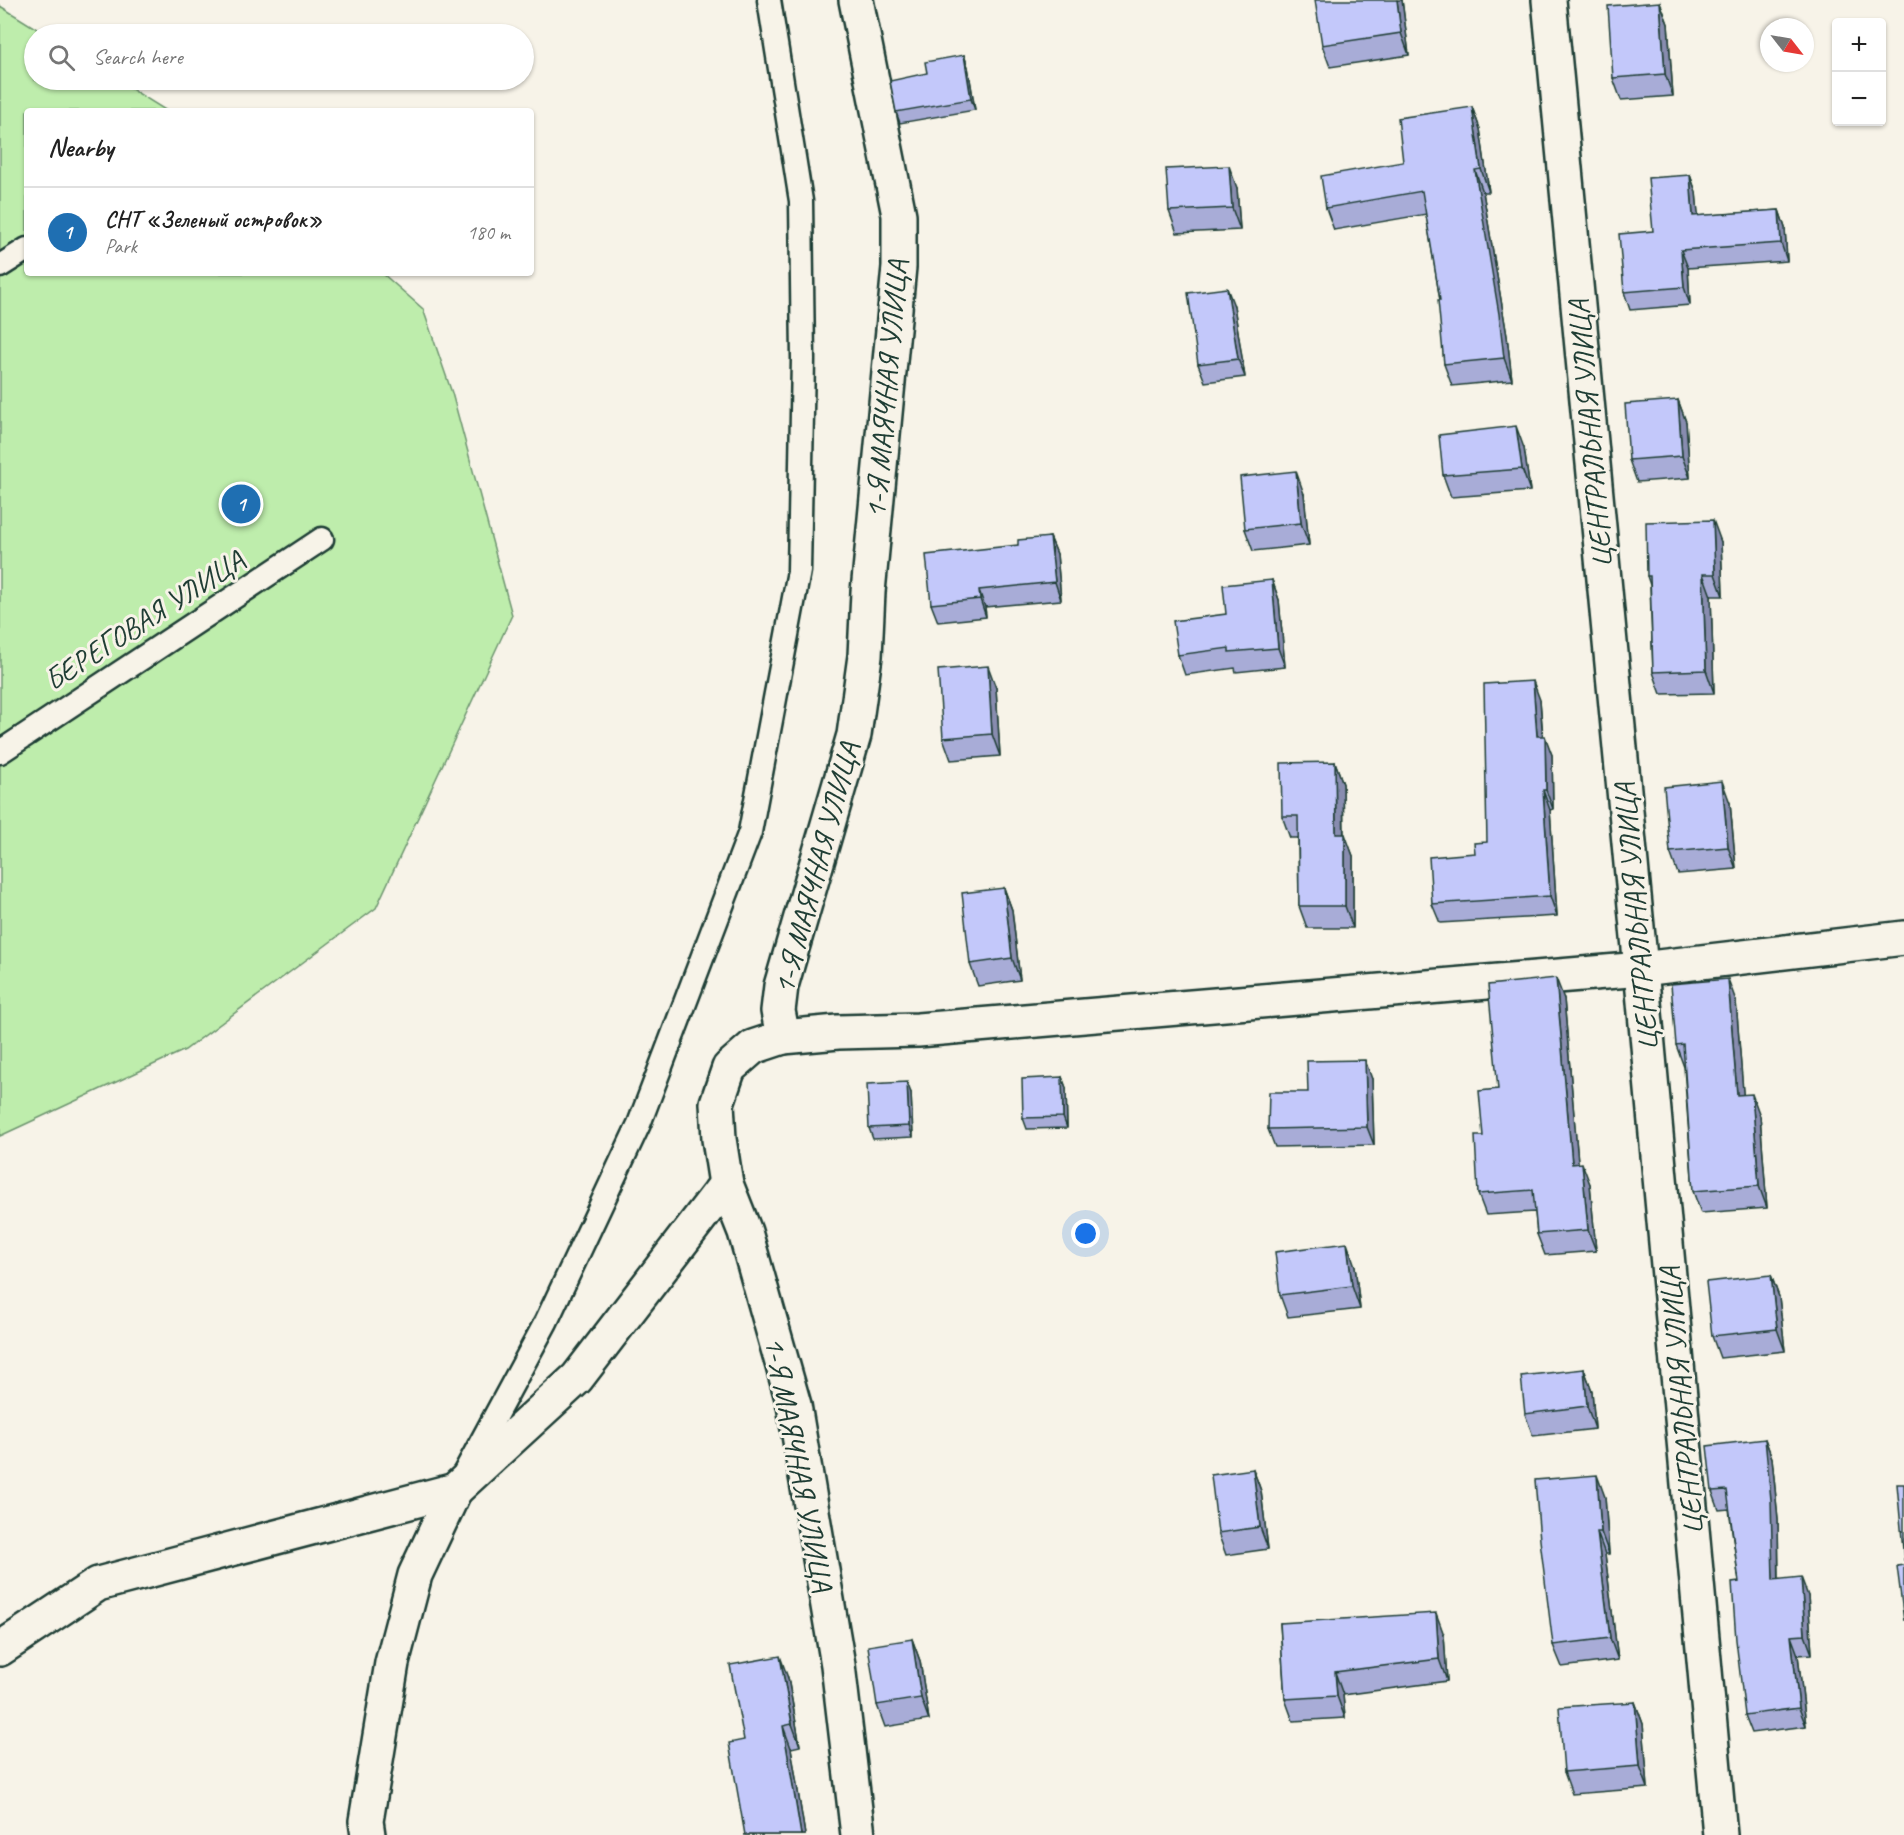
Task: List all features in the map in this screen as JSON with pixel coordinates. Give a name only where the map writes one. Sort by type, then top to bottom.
[{"type":"street","name":"1-Я МАЯЧНАЯ УЛИЦА","points":[[856,0],[899,215],[899,267],[868,592],[866,656],[854,735],[781,986],[778,1011],[783,1037],[753,1047],[729,1068],[717,1103],[726,1184],[745,1232],[794,1405],[838,1665],[858,1835]]},
{"type":"street","name":"ЦЕНТРАЛЬНАЯ УЛИЦА","points":[[1549,0],[1720,1835]]},
{"type":"street","points":[[783,1037],[838,1032],[918,1030],[1641,969],[1904,938]]},
{"type":"street","points":[[368,1835],[366,1821],[392,1663],[415,1575],[455,1490],[577,1378],[726,1184]]},
{"type":"street","points":[[0,1649],[98,1584],[455,1490]]},
{"type":"lane","points":[[455,1490],[546,1322],[639,1124],[750,832],[799,572],[803,359],[801,201],[769,0]]},
{"type":"lane","points":[[0,266],[24,251]]},
{"type":"lane","name":"БЕРЕГОВАЯ УЛИЦА","points":[[0,752],[322,539]]},
{"type":"green space","points":[[0,6],[29,24],[24,24],[24,90],[133,90],[162,108],[24,108],[24,276],[385,276],[423,309],[452,393],[512,615],[376,908],[185,1050],[0,1136]]},
{"type":"building","points":[[1315,0],[1397,0],[1401,33],[1322,45]]},
{"type":"building","points":[[1660,2],[1665,74],[1613,78],[1608,6]]},
{"type":"building","points":[[964,55],[971,99],[896,112],[890,81],[927,73],[925,62]]},
{"type":"building","points":[[1472,107],[1481,169],[1475,170],[1504,358],[1444,364],[1438,300],[1440,300],[1422,191],[1326,208],[1321,176],[1403,162],[1398,118]]},
{"type":"building","points":[[1229,166],[1232,208],[1169,211],[1166,169]]},
{"type":"building","points":[[1690,175],[1693,216],[1779,210],[1781,243],[1681,250],[1684,287],[1624,292],[1619,234],[1653,231],[1648,178]]},
{"type":"building","points":[[1227,288],[1238,359],[1198,364],[1188,293]]},
{"type":"building","points":[[1678,400],[1682,456],[1629,460],[1625,404]]},
{"type":"building","points":[[1516,426],[1522,469],[1443,475],[1439,435]]},
{"type":"building","points":[[1296,471],[1301,523],[1245,529],[1240,477]]},
{"type":"building","points":[[1713,520],[1715,574],[1703,574],[1706,670],[1653,672],[1646,522]]},
{"type":"building","points":[[1050,537],[1055,582],[979,590],[980,599],[931,604],[926,555],[1018,545],[1018,540]]},
{"type":"building","points":[[1272,580],[1278,648],[1229,652],[1229,648],[1178,655],[1173,621],[1226,614],[1223,585]]},
{"type":"building","points":[[988,666],[992,734],[943,738],[938,670]]},
{"type":"building","points":[[1533,681],[1537,736],[1545,736],[1546,790],[1543,790],[1550,896],[1432,904],[1429,857],[1475,853],[1474,843],[1487,842],[1484,684]]},
{"type":"building","points":[[1335,762],[1336,834],[1345,834],[1345,906],[1299,906],[1298,816],[1282,816],[1281,763]]},
{"type":"building","points":[[1722,781],[1728,847],[1670,852],[1664,787]]},
{"type":"building","points":[[1004,888],[1012,958],[970,964],[962,893]]},
{"type":"building","points":[[1556,978],[1572,1164],[1582,1163],[1588,1230],[1537,1234],[1533,1190],[1478,1194],[1475,1136],[1483,1136],[1479,1091],[1498,1089],[1488,985]]},
{"type":"building","points":[[1728,979],[1737,1095],[1752,1094],[1759,1186],[1693,1191],[1683,1044],[1676,1045],[1671,984]]},
{"type":"building","points":[[1365,1060],[1367,1127],[1268,1129],[1269,1092],[1308,1092],[1307,1061]]},
{"type":"building","points":[[1062,1077],[1063,1117],[1023,1118],[1022,1079]]},
{"type":"building","points":[[907,1082],[909,1126],[869,1128],[867,1084]]},
{"type":"building","points":[[1347,1243],[1352,1286],[1280,1295],[1275,1252]]},
{"type":"building","points":[[1771,1275],[1777,1329],[1712,1336],[1706,1282]]},
{"type":"building","points":[[1584,1369],[1587,1406],[1525,1414],[1521,1376]]},
{"type":"building","points":[[1765,1439],[1771,1500],[1773,1580],[1801,1577],[1805,1635],[1791,1636],[1799,1708],[1745,1715],[1732,1583],[1739,1582],[1727,1490],[1712,1491],[1707,1446]]},
{"type":"building","points":[[1253,1469],[1260,1527],[1218,1533],[1211,1475]]},
{"type":"building","points":[[1597,1475],[1601,1532],[1597,1532],[1610,1638],[1553,1645],[1535,1480]]},
{"type":"building","points":[[1897,1484],[1904,1484],[1904,1561]]},
{"type":"building","points":[[1904,1565],[1904,1621],[1897,1566]]},
{"type":"building","points":[[1436,1613],[1439,1659],[1335,1672],[1337,1696],[1285,1699],[1280,1623]]},
{"type":"building","points":[[912,1639],[921,1698],[877,1705],[868,1646]]},
{"type":"building","points":[[780,1656],[792,1724],[783,1726],[801,1835],[745,1835],[729,1743],[744,1740],[730,1665]]},
{"type":"building","points":[[1635,1702],[1640,1766],[1564,1772],[1559,1707]]},
{"type":"place","name":"СНТ «Зеленый островок»","points":[[241,504]]}]
